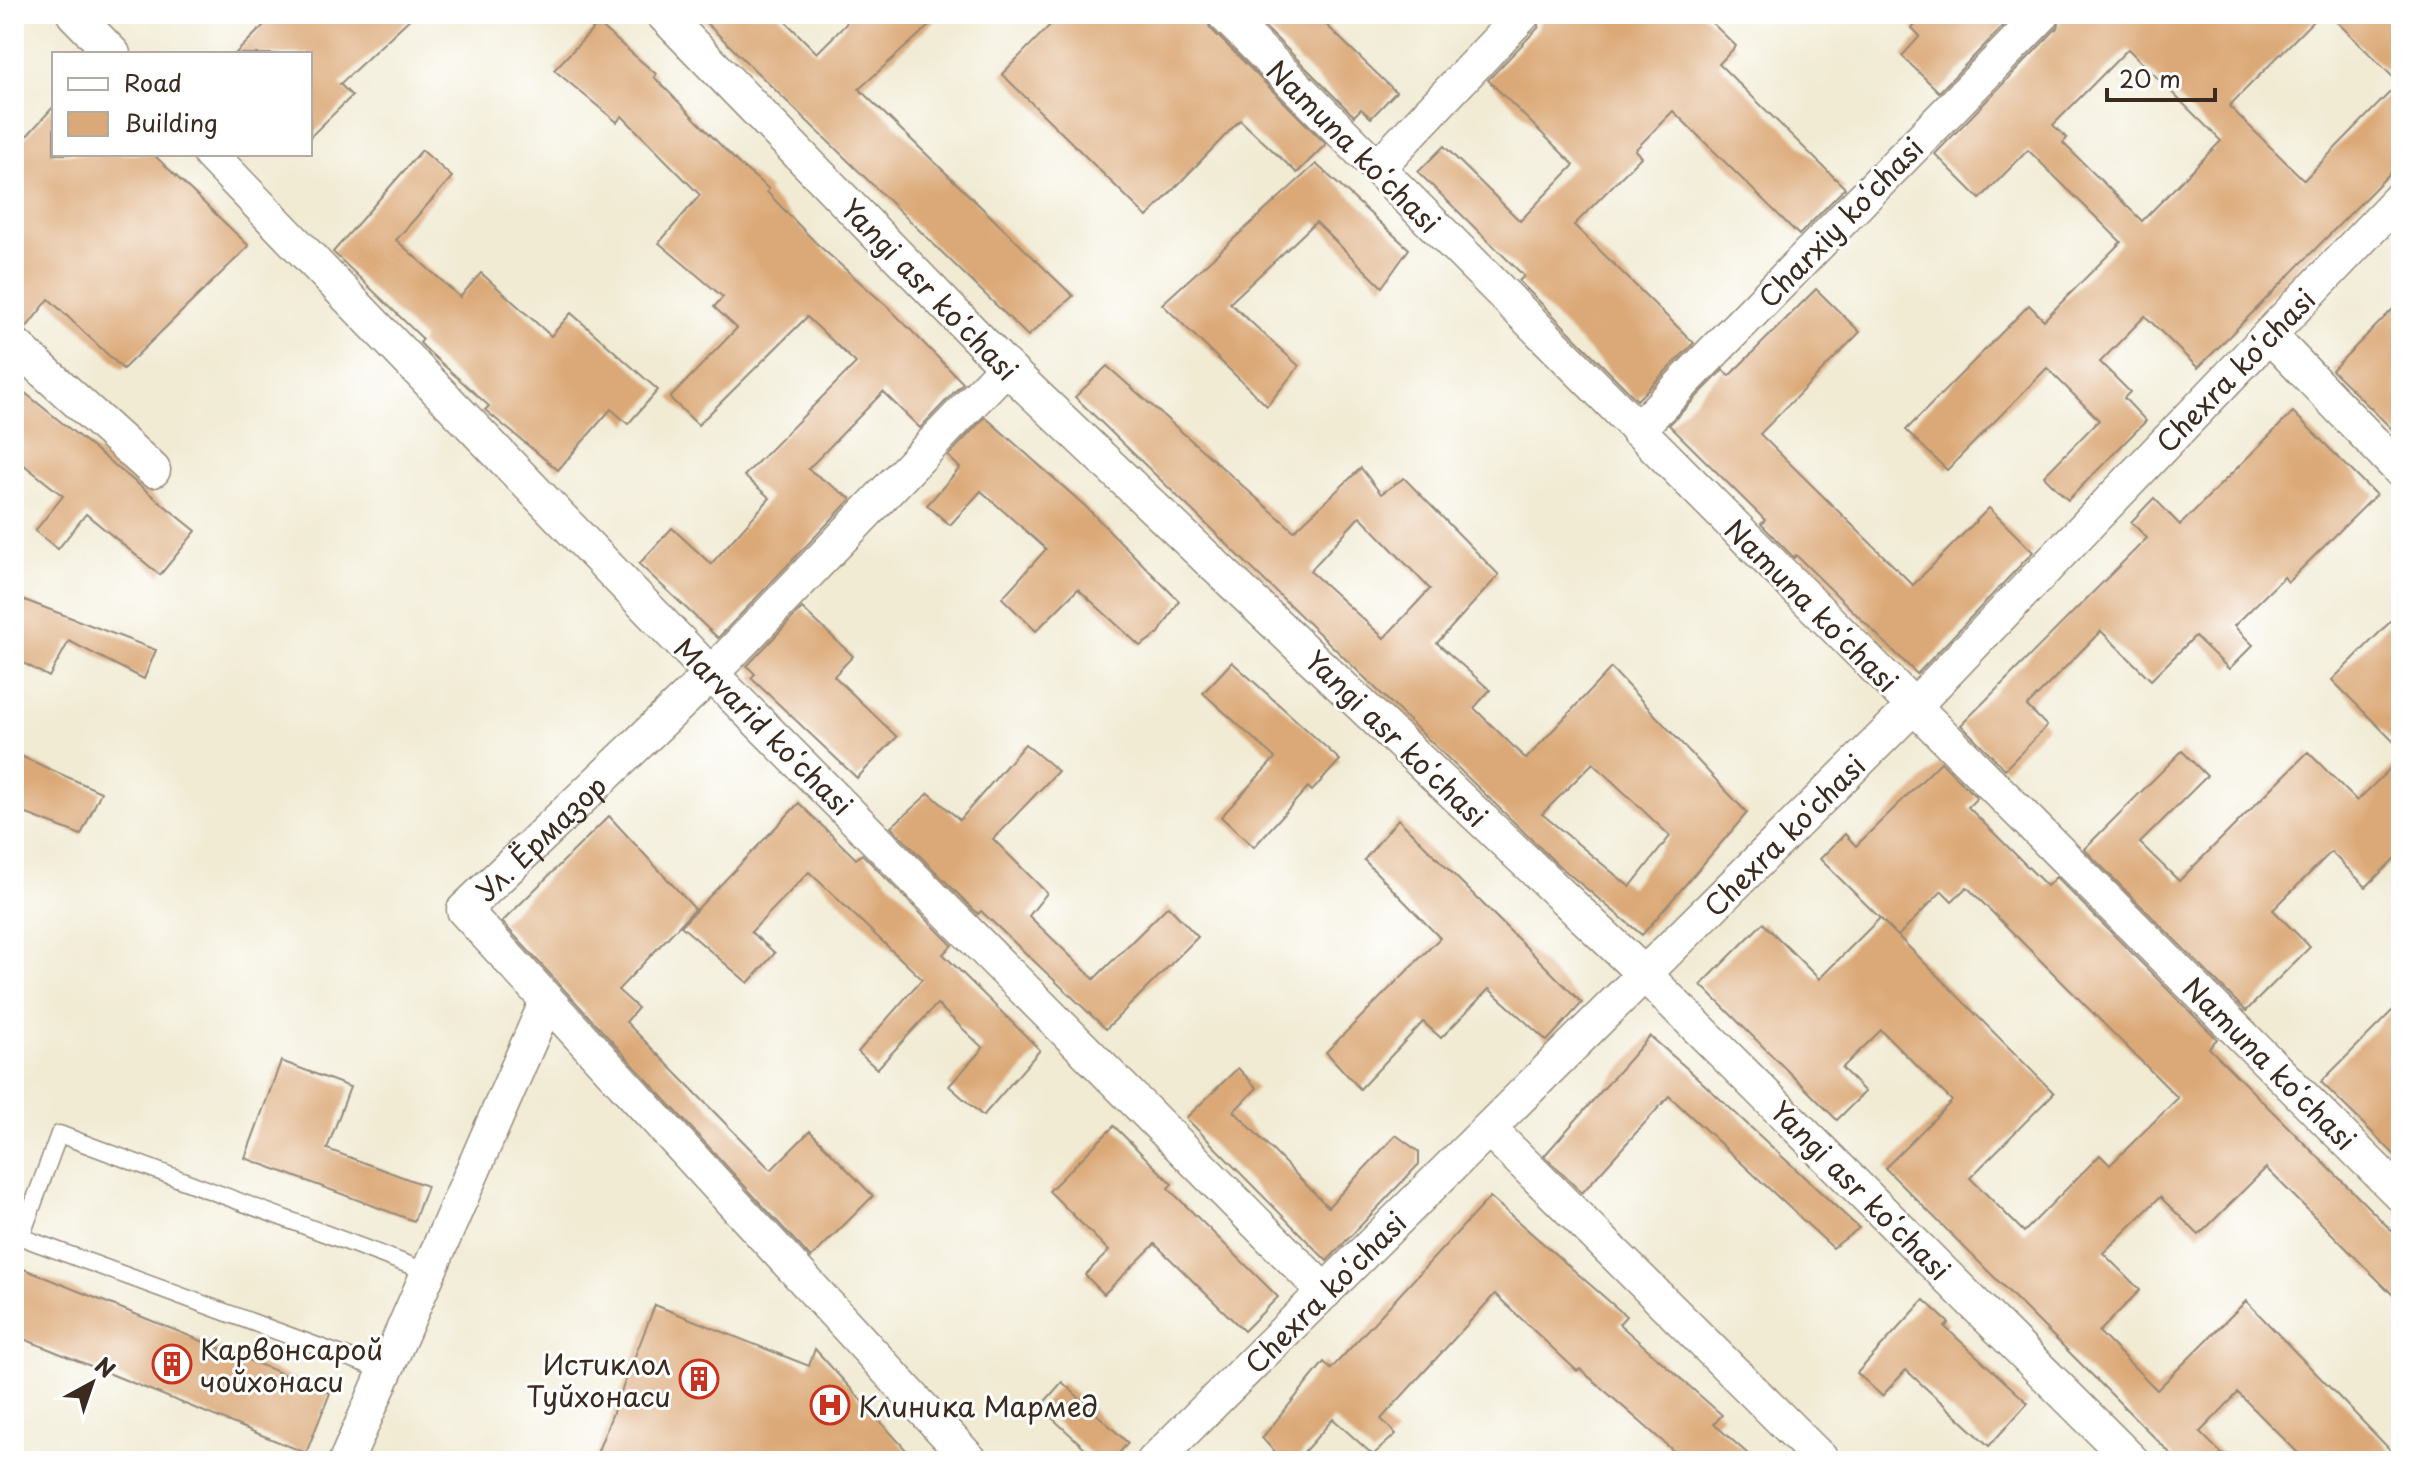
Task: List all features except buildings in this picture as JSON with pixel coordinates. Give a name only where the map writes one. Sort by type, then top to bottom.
[{"type":"street","points":[[74,14],[111,52]]},
{"type":"street","name":"Yangi asr koʻchasi","points":[[663,14],[1006,367],[1644,974],[2132,1461]]},
{"type":"street","name":"Namuna koʻchasi","points":[[1224,14],[2401,1195]]},
{"type":"street","points":[[1377,168],[1523,14]]},
{"type":"street","name":"Charxiy koʻchasi","points":[[1637,430],[2043,14]]},
{"type":"street","name":"Marvarid koʻchasi","points":[[212,156],[711,674],[1325,1292]]},
{"type":"street","name":"Chexra koʻchasi","points":[[1154,1461],[1914,706],[2401,197]]},
{"type":"street","points":[[2269,335],[2401,471]]},
{"type":"street","points":[[14,344],[153,470]]},
{"type":"street","name":"Ул. Ёрмазор","points":[[971,1461],[546,1003],[464,910],[711,674],[1006,367]]},
{"type":"street","points":[[346,1461],[546,1003]]},
{"type":"street","points":[[1489,1129],[1823,1461]]},
{"type":"lane","points":[[385,1371],[21,1237],[59,1134],[428,1272]]},
{"type":"place","name":"Карвонсарой чойхонаси","points":[[172,1364]]},
{"type":"place","name":"Истиклол Туйхонаси","points":[[699,1379]]},
{"type":"place","name":"Клиника Мармед","points":[[830,1405]]}]
